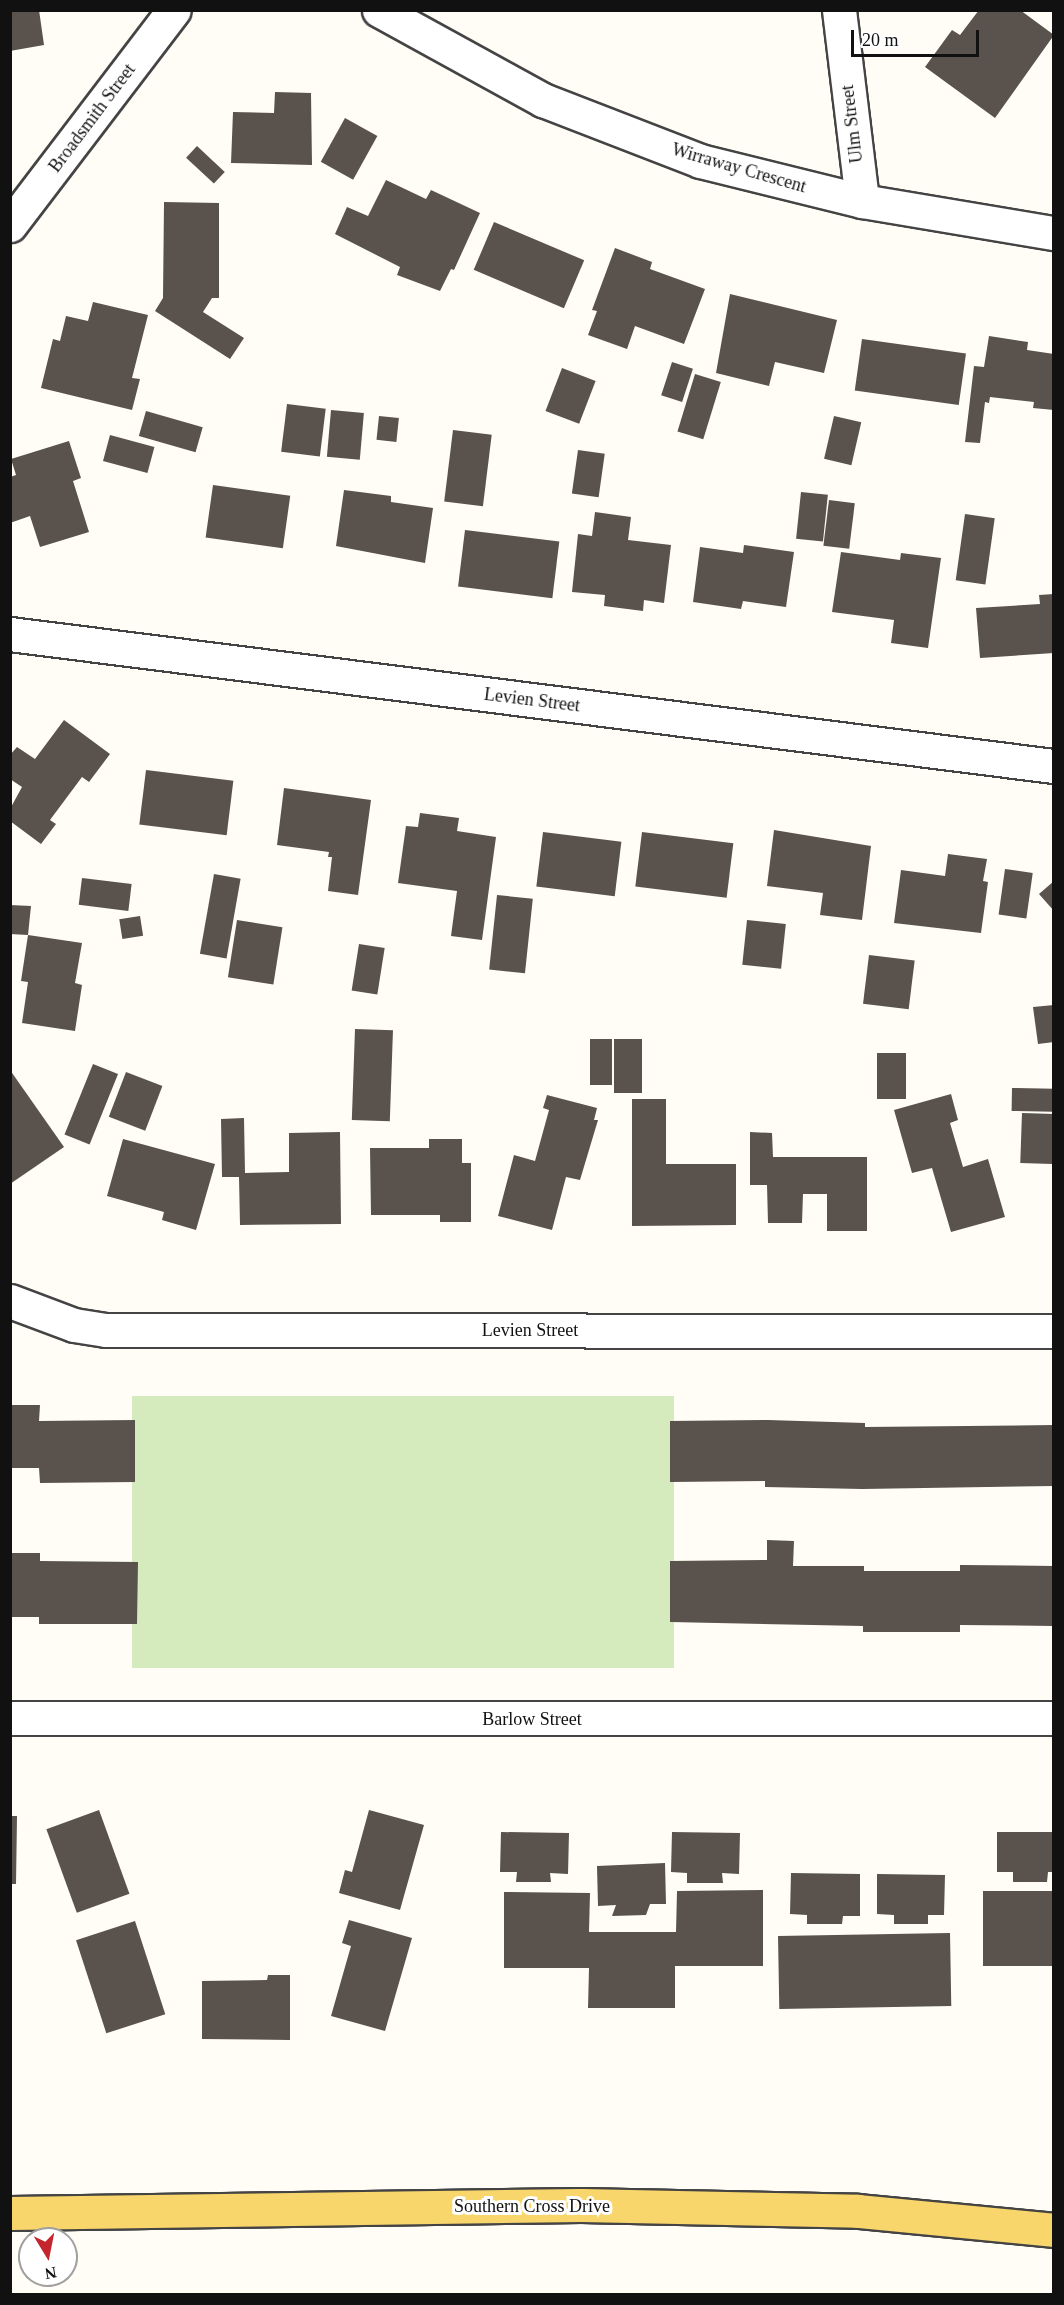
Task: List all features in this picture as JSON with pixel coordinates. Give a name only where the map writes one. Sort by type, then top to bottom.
[{"type":"main road","name":"Southern Cross Drive","points":[[10,2213],[581,2205],[858,2211],[1053,2230]]},
{"type":"street","name":"Broadsmith Street","points":[[10,225],[174,10]]},
{"type":"street","name":"Wirraway Crescent","points":[[379,10],[543,100],[700,161],[862,201],[1053,232]]},
{"type":"street","name":"Ulm Street","points":[[839,10],[862,201]]},
{"type":"street","name":"Levien Street","points":[[10,634],[1053,766]]},
{"type":"street","name":"Levien Street","points":[[10,1301],[74,1325],[106,1330],[1053,1331]]},
{"type":"street","name":"Barlow Street","points":[[10,1718],[1053,1718]]},
{"type":"green space","points":[[132,1396],[674,1396],[674,1668],[132,1668]]},
{"type":"building","points":[[10,10],[39,10],[44,45],[10,51]]},
{"type":"building","points":[[979,10],[1020,10],[1054,35],[995,118],[925,67],[952,30],[960,35]]},
{"type":"building","points":[[275,92],[311,93],[312,165],[231,163],[233,112],[274,113]]},
{"type":"building","points":[[345,118],[377,136],[353,180],[321,162]]},
{"type":"building","points":[[197,146],[225,172],[214,184],[186,158]]},
{"type":"building","points":[[386,180],[426,199],[431,190],[480,213],[454,270],[451,269],[440,291],[397,275],[400,267],[335,234],[347,207],[368,216]]},
{"type":"building","points":[[164,202],[219,203],[219,298],[212,298],[203,312],[244,338],[230,359],[155,311],[163,298]]},
{"type":"building","points":[[494,222],[584,260],[564,308],[474,270]]},
{"type":"building","points":[[615,248],[652,262],[650,269],[705,289],[684,344],[635,326],[627,349],[588,335],[597,311],[592,310]]},
{"type":"building","points":[[730,294],[837,320],[824,373],[775,362],[769,386],[716,373]]},
{"type":"building","points":[[93,302],[148,315],[132,378],[140,379],[132,410],[41,388],[53,339],[60,341],[66,316],[88,321]]},
{"type":"building","points":[[989,336],[1028,342],[1027,350],[1054,354],[1054,410],[1033,408],[1034,402],[990,397],[989,403],[985,402],[980,443],[965,442],[974,366],[984,367]]},
{"type":"building","points":[[862,339],[966,354],[959,405],[855,390]]},
{"type":"building","points":[[672,362],[693,369],[682,402],[661,395]]},
{"type":"building","points":[[562,368],[596,381],[579,424],[546,411]]},
{"type":"building","points":[[695,374],[721,382],[703,439],[677,431]]},
{"type":"building","points":[[287,404],[326,409],[320,456],[281,452]]},
{"type":"building","points":[[331,410],[364,413],[360,460],[327,457]]},
{"type":"building","points":[[146,411],[203,427],[196,452],[139,436]]},
{"type":"building","points":[[379,416],[399,418],[396,442],[376,440]]},
{"type":"building","points":[[834,416],[861,422],[851,465],[824,459]]},
{"type":"building","points":[[453,430],[492,435],[483,506],[444,501]]},
{"type":"building","points":[[110,435],[154,447],[147,473],[103,461]]},
{"type":"building","points":[[69,441],[81,478],[73,481],[89,532],[40,547],[30,516],[10,523],[10,477],[16,475],[11,459]]},
{"type":"building","points":[[578,450],[605,454],[599,497],[572,494]]},
{"type":"building","points":[[213,485],[290,496],[283,548],[206,537]]},
{"type":"building","points":[[344,490],[391,496],[391,502],[433,508],[425,563],[336,546]]},
{"type":"building","points":[[801,492],[828,495],[823,542],[796,539]]},
{"type":"building","points":[[829,500],[855,503],[849,549],[823,546]]},
{"type":"building","points":[[595,512],[631,517],[628,540],[671,545],[664,603],[644,600],[643,611],[604,606],[605,595],[572,592],[578,534],[592,536]]},
{"type":"building","points":[[965,514],[995,518],[985,585],[956,580]]},
{"type":"building","points":[[465,530],[559,542],[552,598],[458,587]]},
{"type":"building","points":[[744,545],[794,552],[786,607],[743,601],[741,609],[693,602],[700,547],[743,553]]},
{"type":"building","points":[[841,552],[900,560],[901,553],[941,558],[928,648],[891,643],[894,620],[832,612]]},
{"type":"building","points":[[1054,594],[1054,653],[980,658],[976,608],[1040,604],[1039,595]]},
{"type":"building","points":[[64,720],[110,754],[89,782],[82,777],[50,820],[56,824],[41,844],[10,821],[10,809],[22,787],[10,779],[10,755],[17,747],[35,759]]},
{"type":"building","points":[[146,770],[233,781],[227,835],[139,825]]},
{"type":"building","points":[[284,788],[371,800],[358,895],[328,891],[332,857],[328,857],[329,852],[277,845]]},
{"type":"building","points":[[420,813],[459,818],[457,831],[496,837],[482,940],[451,936],[457,891],[398,883],[406,826],[418,827]]},
{"type":"building","points":[[774,830],[871,846],[862,920],[820,915],[823,893],[767,886]]},
{"type":"building","points":[[543,832],[621,842],[615,896],[536,887]]},
{"type":"building","points":[[642,832],[733,843],[727,898],[635,887]]},
{"type":"building","points":[[948,854],[987,859],[983,881],[988,882],[981,933],[894,923],[901,870],[945,876]]},
{"type":"building","points":[[1005,869],[1033,873],[1026,918],[999,915]]},
{"type":"building","points":[[214,874],[241,879],[227,958],[200,954]]},
{"type":"building","points":[[82,878],[132,884],[128,911],[79,905]]},
{"type":"building","points":[[1054,881],[1054,911],[1039,894]]},
{"type":"building","points":[[497,895],[533,899],[525,973],[489,970]]},
{"type":"building","points":[[10,905],[31,906],[28,935],[10,934]]},
{"type":"building","points":[[140,916],[143,936],[122,939],[119,919]]},
{"type":"building","points":[[237,920],[282,927],[273,984],[228,977]]},
{"type":"building","points":[[747,920],[786,924],[781,969],[742,965]]},
{"type":"building","points":[[28,935],[82,943],[75,983],[82,985],[75,1031],[22,1023],[28,982],[21,981]]},
{"type":"building","points":[[359,944],[385,948],[377,994],[352,990]]},
{"type":"building","points":[[869,955],[915,961],[909,1009],[863,1004]]},
{"type":"building","points":[[1054,1005],[1054,1042],[1038,1044],[1033,1007]]},
{"type":"building","points":[[355,1029],[393,1030],[390,1121],[352,1120]]},
{"type":"building","points":[[590,1039],[612,1039],[612,1085],[590,1085]]},
{"type":"building","points":[[614,1039],[642,1039],[642,1093],[614,1093]]},
{"type":"building","points":[[877,1053],[906,1053],[906,1099],[877,1099]]},
{"type":"building","points":[[93,1064],[118,1074],[90,1145],[65,1134]]},
{"type":"building","points":[[10,1070],[64,1147],[10,1184]]},
{"type":"building","points":[[126,1072],[162,1086],[145,1131],[109,1117]]},
{"type":"building","points":[[1012,1088],[1054,1089],[1054,1112],[1012,1111]]},
{"type":"building","points":[[951,1094],[958,1120],[950,1123],[963,1167],[988,1159],[1005,1217],[951,1232],[932,1168],[912,1173],[894,1110]]},
{"type":"building","points":[[547,1095],[597,1108],[594,1120],[598,1120],[580,1180],[566,1177],[552,1230],[498,1216],[514,1155],[535,1161],[549,1110],[543,1108]]},
{"type":"building","points":[[632,1099],[666,1099],[666,1164],[736,1164],[736,1225],[632,1226]]},
{"type":"building","points":[[1022,1113],[1054,1114],[1052,1164],[1020,1163]]},
{"type":"building","points":[[244,1118],[245,1173],[289,1172],[289,1133],[340,1132],[341,1224],[240,1225],[239,1177],[222,1177],[221,1119]]},
{"type":"building","points":[[750,1132],[772,1133],[773,1157],[867,1157],[867,1231],[827,1231],[827,1194],[803,1194],[802,1223],[768,1223],[767,1185],[750,1185]]},
{"type":"building","points":[[123,1139],[215,1164],[196,1230],[162,1220],[164,1212],[107,1196]]},
{"type":"building","points":[[429,1139],[462,1139],[462,1163],[471,1163],[471,1222],[440,1222],[440,1215],[371,1215],[370,1148],[429,1148]]},
{"type":"building","points":[[10,1405],[40,1405],[39,1421],[135,1420],[135,1482],[40,1483],[39,1468],[10,1468]]},
{"type":"building","points":[[768,1420],[865,1423],[865,1427],[1054,1425],[1054,1486],[862,1489],[765,1487],[765,1481],[670,1482],[670,1421]]},
{"type":"building","points":[[767,1540],[794,1541],[793,1566],[864,1566],[864,1571],[960,1571],[960,1565],[1054,1566],[1054,1626],[960,1625],[960,1632],[863,1632],[863,1626],[670,1622],[670,1561],[767,1560]]},
{"type":"building","points":[[10,1553],[40,1553],[40,1561],[138,1562],[137,1624],[39,1624],[39,1617],[10,1617]]},
{"type":"building","points":[[99,1810],[129,1894],[77,1913],[46,1829]]},
{"type":"building","points":[[369,1810],[424,1825],[400,1910],[339,1893],[345,1870],[352,1872]]},
{"type":"building","points":[[10,1816],[17,1816],[16,1884],[10,1884]]},
{"type":"building","points":[[501,1832],[569,1833],[568,1874],[550,1873],[551,1882],[516,1882],[517,1872],[500,1872]]},
{"type":"building","points":[[672,1832],[740,1833],[739,1874],[722,1873],[723,1883],[687,1883],[687,1873],[671,1872]]},
{"type":"building","points":[[997,1832],[1054,1832],[1054,1872],[1048,1872],[1047,1882],[1013,1882],[1013,1872],[997,1872]]},
{"type":"building","points":[[665,1863],[666,1904],[650,1904],[646,1915],[612,1916],[616,1905],[598,1906],[597,1866]]},
{"type":"building","points":[[791,1873],[860,1874],[860,1916],[843,1916],[842,1924],[807,1924],[807,1915],[790,1914]]},
{"type":"building","points":[[877,1874],[945,1875],[944,1915],[928,1915],[928,1924],[894,1924],[894,1915],[877,1914]]},
{"type":"building","points":[[763,1890],[763,1966],[675,1966],[675,2008],[588,2008],[589,1968],[504,1968],[504,1892],[590,1893],[589,1932],[676,1932],[677,1891]]},
{"type":"building","points":[[983,1891],[1054,1891],[1054,1966],[983,1966]]},
{"type":"building","points":[[349,1920],[412,1938],[385,2031],[331,2016],[351,1946],[342,1943]]},
{"type":"building","points":[[135,1921],[165,2014],[106,2033],[76,1940]]},
{"type":"building","points":[[950,1933],[951,2006],[779,2009],[778,1936]]},
{"type":"building","points":[[268,1975],[290,1975],[290,2040],[202,2039],[202,1981],[267,1980]]}]
